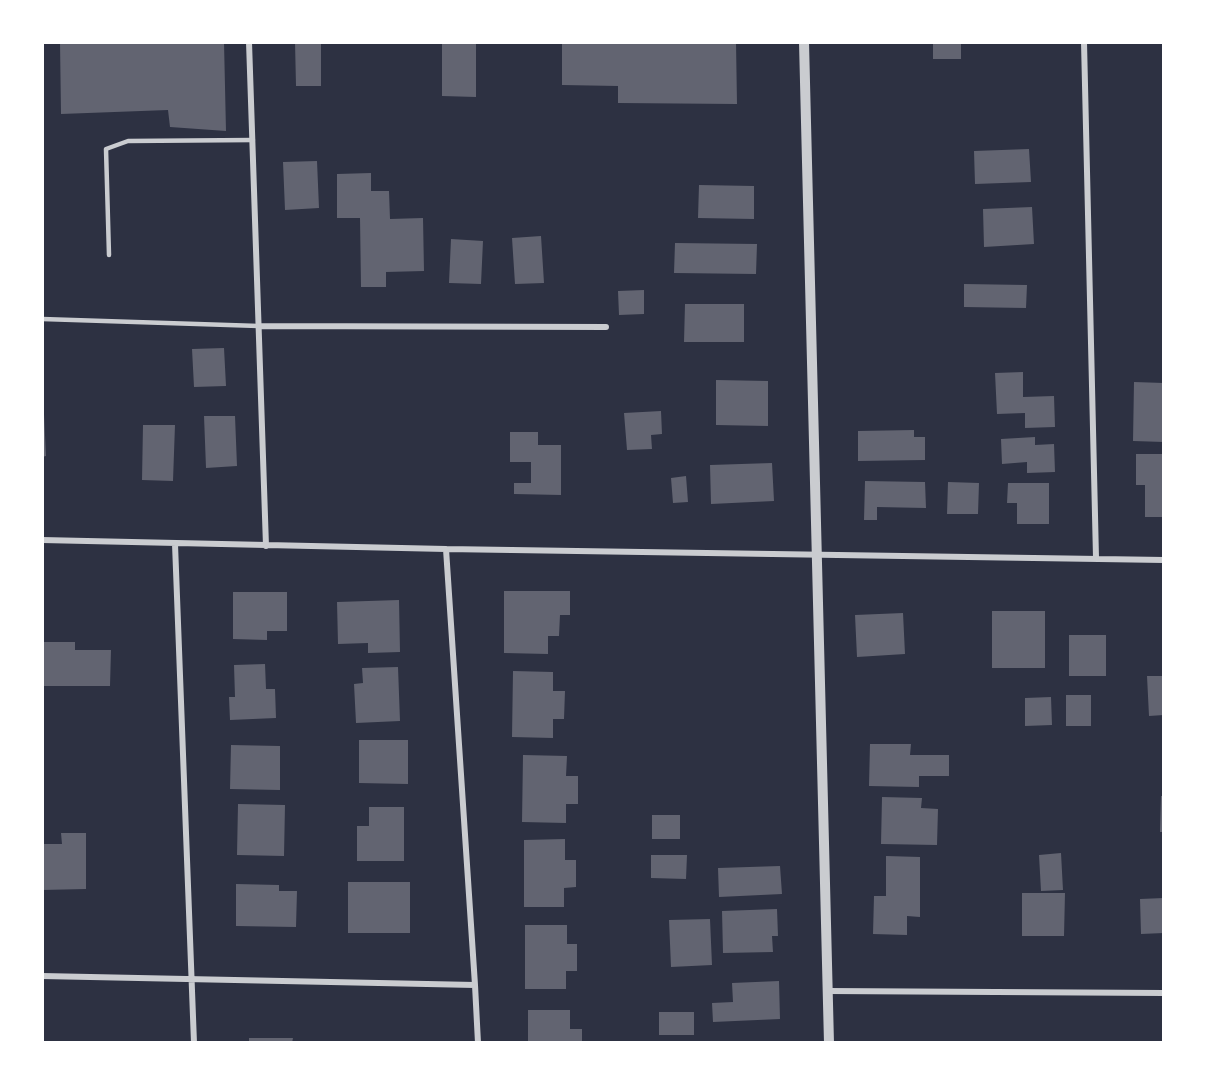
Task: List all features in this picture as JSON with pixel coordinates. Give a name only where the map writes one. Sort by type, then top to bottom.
[{"type":"street","points":[[249,42],[266,546]]},
{"type":"street","points":[[804,42],[829,1043]]},
{"type":"street","points":[[1084,42],[1095,558]]},
{"type":"street","points":[[259,326],[606,327]]},
{"type":"street","points":[[42,540],[266,546],[1164,560]]},
{"type":"street","points":[[175,544],[194,1043]]},
{"type":"street","points":[[446,549],[478,1043]]},
{"type":"street","points":[[42,976],[476,985]]},
{"type":"street","points":[[828,991],[1164,993]]},
{"type":"lane","points":[[109,255],[106,149],[128,141],[253,140]]},
{"type":"lane","points":[[42,319],[259,326]]},
{"type":"building","points":[[60,42],[224,42],[226,131],[170,127],[168,110],[61,114]]},
{"type":"building","points":[[295,42],[321,42],[321,86],[296,86]]},
{"type":"building","points":[[442,42],[476,42],[476,97],[442,96]]},
{"type":"building","points":[[562,42],[736,42],[737,104],[618,103],[618,86],[562,85]]},
{"type":"building","points":[[933,42],[961,42],[961,59],[933,59]]},
{"type":"building","points":[[1029,149],[1031,182],[975,184],[974,151]]},
{"type":"building","points":[[317,161],[319,208],[285,210],[283,162]]},
{"type":"building","points":[[371,173],[371,191],[389,191],[390,219],[423,218],[424,271],[386,272],[386,287],[361,287],[360,218],[337,218],[337,174]]},
{"type":"building","points":[[699,185],[754,186],[754,219],[698,218]]},
{"type":"building","points":[[1032,207],[1034,244],[984,247],[983,209]]},
{"type":"building","points":[[541,236],[544,283],[515,284],[512,238]]},
{"type":"building","points":[[451,239],[483,241],[481,284],[449,283]]},
{"type":"building","points":[[675,243],[757,244],[756,274],[674,273]]},
{"type":"building","points":[[964,284],[1027,285],[1026,308],[964,307]]},
{"type":"building","points":[[644,290],[644,314],[619,315],[618,291]]},
{"type":"building","points":[[685,304],[744,304],[744,342],[684,342]]},
{"type":"building","points":[[224,348],[226,386],[194,387],[192,349]]},
{"type":"building","points":[[1023,372],[1023,397],[1054,396],[1055,427],[1025,428],[1025,413],[997,414],[995,373]]},
{"type":"building","points":[[716,380],[768,381],[768,426],[716,425]]},
{"type":"building","points":[[1134,382],[1164,383],[1164,442],[1133,441]]},
{"type":"building","points":[[661,411],[662,434],[651,435],[652,449],[627,450],[624,413]]},
{"type":"building","points":[[42,414],[44,414],[46,456],[42,457]]},
{"type":"building","points":[[204,416],[235,416],[237,466],[206,468]]},
{"type":"building","points":[[143,425],[175,425],[173,481],[142,480]]},
{"type":"building","points":[[914,430],[914,437],[925,437],[925,460],[858,461],[858,431]]},
{"type":"building","points":[[510,432],[538,432],[538,445],[561,445],[561,495],[514,494],[514,483],[531,483],[531,462],[510,462]]},
{"type":"building","points":[[1035,437],[1035,445],[1054,444],[1055,472],[1027,473],[1027,462],[1002,464],[1001,439]]},
{"type":"building","points":[[1136,454],[1164,454],[1164,517],[1145,517],[1145,485],[1136,485]]},
{"type":"building","points":[[772,463],[774,501],[711,504],[710,465]]},
{"type":"building","points":[[686,476],[688,502],[673,503],[671,478]]},
{"type":"building","points":[[865,481],[925,482],[926,508],[877,507],[877,520],[864,520]]},
{"type":"building","points":[[948,482],[979,483],[978,514],[947,514]]},
{"type":"building","points":[[1008,483],[1049,483],[1049,524],[1017,524],[1017,503],[1007,503]]},
{"type":"building","points":[[504,591],[570,591],[570,615],[560,615],[559,636],[548,636],[548,654],[504,653]]},
{"type":"building","points":[[233,592],[287,592],[287,631],[267,631],[267,640],[233,639]]},
{"type":"building","points":[[399,600],[400,652],[368,653],[368,643],[338,644],[337,602]]},
{"type":"building","points":[[992,611],[1045,611],[1045,668],[992,668]]},
{"type":"building","points":[[903,613],[905,654],[857,657],[855,615]]},
{"type":"building","points":[[1069,635],[1106,635],[1106,676],[1069,676]]},
{"type":"building","points":[[42,642],[75,642],[75,650],[111,650],[110,686],[42,686]]},
{"type":"building","points":[[265,664],[266,689],[275,689],[276,718],[230,720],[229,697],[235,697],[234,665]]},
{"type":"building","points":[[398,667],[400,721],[356,723],[354,684],[363,683],[362,668]]},
{"type":"building","points":[[513,671],[553,672],[553,691],[565,691],[564,719],[553,719],[553,738],[512,737]]},
{"type":"building","points":[[1147,676],[1164,676],[1164,715],[1149,716]]},
{"type":"building","points":[[1066,695],[1091,695],[1091,726],[1066,726]]},
{"type":"building","points":[[1051,697],[1052,725],[1025,726],[1025,698]]},
{"type":"building","points":[[359,740],[408,740],[408,784],[359,783]]},
{"type":"building","points":[[870,744],[911,744],[910,755],[949,755],[949,776],[919,776],[919,787],[869,786]]},
{"type":"building","points":[[231,745],[280,746],[280,790],[230,789]]},
{"type":"building","points":[[523,755],[567,756],[566,776],[578,776],[578,804],[566,804],[566,823],[522,822]]},
{"type":"building","points":[[1161,796],[1164,796],[1164,832],[1160,832]]},
{"type":"building","points":[[882,797],[922,798],[921,808],[938,809],[937,845],[881,844]]},
{"type":"building","points":[[238,804],[285,805],[284,856],[237,855]]},
{"type":"building","points":[[369,807],[404,807],[404,861],[357,861],[357,826],[369,826]]},
{"type":"building","points":[[652,815],[680,815],[680,839],[652,839]]},
{"type":"building","points":[[61,833],[86,833],[86,889],[42,890],[42,844],[62,844]]},
{"type":"building","points":[[565,839],[565,860],[576,860],[576,887],[564,888],[564,907],[524,907],[524,840]]},
{"type":"building","points":[[1061,853],[1063,890],[1041,891],[1039,855]]},
{"type":"building","points":[[651,855],[687,855],[686,879],[651,878]]},
{"type":"building","points":[[886,856],[920,857],[920,917],[907,916],[907,935],[873,934],[874,896],[886,896]]},
{"type":"building","points":[[780,866],[782,894],[719,897],[718,868]]},
{"type":"building","points":[[348,882],[410,882],[410,933],[348,933]]},
{"type":"building","points":[[236,884],[279,885],[279,891],[297,891],[296,927],[236,926]]},
{"type":"building","points":[[1022,893],[1065,893],[1064,936],[1022,936]]},
{"type":"building","points":[[1164,898],[1164,933],[1141,934],[1140,899]]},
{"type":"building","points":[[777,909],[778,936],[772,936],[773,952],[723,953],[722,911]]},
{"type":"building","points":[[710,919],[712,965],[671,967],[669,920]]},
{"type":"building","points":[[525,925],[567,925],[567,944],[577,944],[577,971],[566,971],[566,989],[525,989]]},
{"type":"building","points":[[779,981],[780,1019],[713,1022],[712,1003],[733,1002],[732,983]]},
{"type":"building","points":[[528,1010],[570,1010],[570,1029],[582,1029],[582,1043],[528,1043]]},
{"type":"building","points":[[659,1012],[694,1012],[694,1035],[659,1035]]},
{"type":"building","points":[[249,1038],[293,1038],[292,1043],[249,1043]]}]
